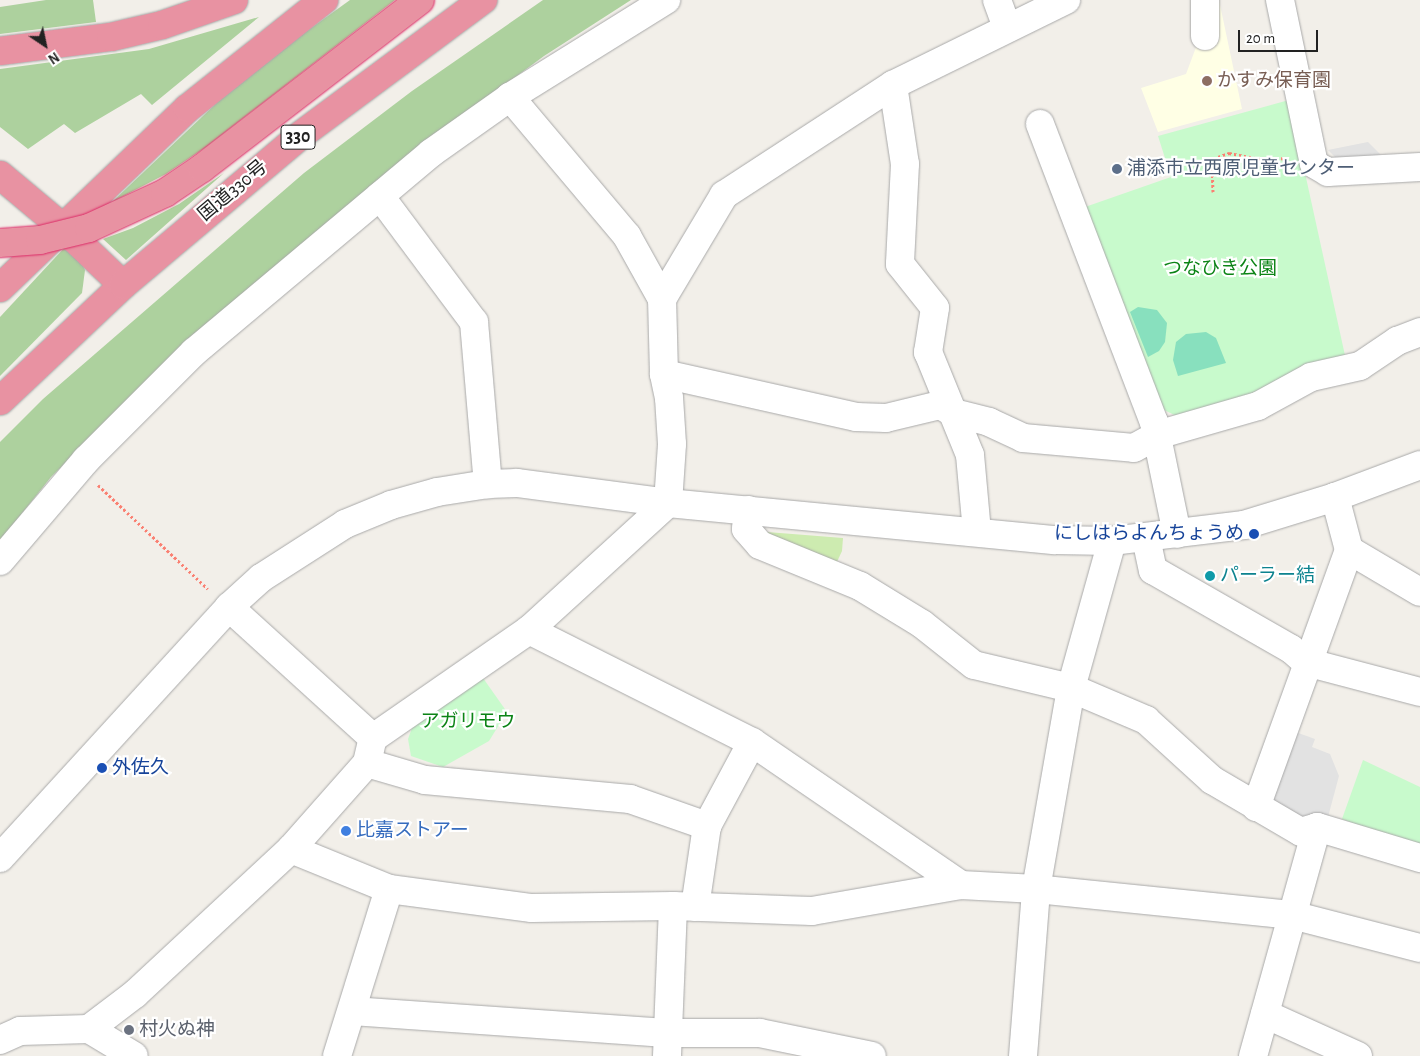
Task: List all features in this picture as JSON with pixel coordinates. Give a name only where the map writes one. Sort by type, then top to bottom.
[{"type":"highway","points":[[0,51],[111,37],[162,25],[234,0]]},
{"type":"highway","points":[[0,288],[62,226],[188,108],[324,0]]},
{"type":"highway","points":[[0,242],[40,240],[89,228],[165,193],[202,168],[420,0]]},
{"type":"highway","name":"国道330号","points":[[0,401],[123,285],[301,135],[483,0]]},
{"type":"highway","points":[[0,175],[62,226],[123,285]]},
{"type":"street","points":[[0,561],[80,468],[194,352],[431,153],[510,97],[666,0]]},
{"type":"street","points":[[997,0],[1008,26]]},
{"type":"street","points":[[662,299],[724,195],[894,85],[1008,26],[1066,0]]},
{"type":"street","points":[[1205,0],[1205,36]]},
{"type":"street","points":[[1280,0],[1314,164],[1328,172],[1420,167]]},
{"type":"street","points":[[894,85],[905,164],[900,264],[935,308],[928,352],[970,456],[977,532]]},
{"type":"street","points":[[0,1040],[20,1031],[90,1028],[135,994],[291,849],[370,750],[529,630],[668,503],[672,444],[669,398],[664,374],[662,299],[626,236],[510,97]]},
{"type":"street","points":[[1040,124],[1157,435],[1177,534]]},
{"type":"street","points":[[380,196],[474,322],[488,484]]},
{"type":"street","points":[[664,374],[856,417],[886,418],[940,405],[954,413],[989,422],[1023,438],[1134,448],[1157,435],[1258,406],[1311,377],[1360,366],[1397,341],[1420,332]]},
{"type":"street","points":[[0,858],[229,607],[261,578],[345,524],[410,500],[488,484],[517,484],[668,503],[1055,540],[1112,541],[1244,525],[1335,497],[1420,465]]},
{"type":"street","points":[[1256,807],[1306,662],[1349,550],[1335,497]]},
{"type":"street","points":[[748,510],[746,528],[760,544],[860,586],[922,624],[974,665],[1071,688],[1146,720],[1212,780],[1301,832],[1317,827],[1420,858]]},
{"type":"street","points":[[1146,538],[1152,570],[1291,649],[1306,662],[1420,692]]},
{"type":"street","points":[[1023,1056],[1036,889],[1071,688],[1112,541]]},
{"type":"street","points":[[1349,550],[1420,592]]},
{"type":"street","points":[[229,607],[370,750],[425,780],[630,799],[707,826]]},
{"type":"street","points":[[529,630],[752,742],[960,885]]},
{"type":"street","points":[[667,1044],[684,906],[707,826],[752,742]]},
{"type":"street","points":[[1253,1056],[1317,827]]},
{"type":"street","points":[[291,849],[389,889],[532,908],[684,906],[812,911],[960,885],[1036,889],[1292,915],[1420,948]]},
{"type":"street","points":[[337,1056],[389,889]]},
{"type":"street","points":[[352,1011],[667,1044],[760,1033],[872,1056]]},
{"type":"street","points":[[1266,1014],[1358,1056]]},
{"type":"street","points":[[90,1028],[134,1056]]},
{"type":"path","points":[[1213,192],[1212,168],[1218,157],[1229,154],[1314,164]]},
{"type":"path","points":[[80,468],[229,607]]},
{"type":"shaded area","points":[[1193,0],[1219,0],[1242,109],[1158,132],[1141,88],[1186,74],[1198,42],[1191,9]]},
{"type":"shaded area","points":[[1368,142],[1383,157],[1338,160],[1328,150]]},
{"type":"shaded area","points":[[1290,730],[1315,739],[1312,747],[1330,754],[1339,776],[1328,817],[1305,822],[1266,795]]},
{"type":"green space","points":[[46,0],[93,0],[96,22],[0,34],[0,7]]},
{"type":"green space","points":[[350,0],[395,0],[206,147],[166,174],[112,202],[222,98],[278,52]]},
{"type":"green space","points":[[543,0],[631,0],[544,56],[414,152],[170,361],[51,477],[0,541],[0,442],[43,399],[304,173],[412,91]]},
{"type":"green space","points":[[259,17],[152,105],[141,94],[75,133],[64,124],[28,149],[0,127],[0,69],[149,49]]},
{"type":"green space","name":"つなひき公園","points":[[1289,100],[1346,360],[1251,400],[1185,420],[1162,409],[1085,207],[1171,177],[1158,136]]},
{"type":"green space","points":[[224,173],[126,260],[103,239],[133,228],[179,204]]},
{"type":"green space","points":[[65,247],[79,258],[85,270],[82,293],[0,376],[0,317]]},
{"type":"green space","points":[[1138,307],[1157,310],[1167,323],[1165,342],[1159,351],[1148,357],[1130,312]]},
{"type":"green space","points":[[1206,332],[1216,338],[1226,363],[1178,376],[1173,360],[1176,342],[1186,334]]},
{"type":"green space","points":[[767,532],[843,538],[842,551],[836,564],[767,535]]},
{"type":"green space","name":"アガリモウ","points":[[483,678],[507,712],[489,741],[443,767],[411,756],[408,739],[412,728]]},
{"type":"green space","points":[[1363,760],[1420,787],[1420,850],[1342,819]]},
{"type":"place","name":"かすみ保育園","points":[[1207,81]]},
{"type":"place","name":"浦添市立西原児童センター","points":[[1117,169]]},
{"type":"place","name":"にしはらよんちょうめ","points":[[1254,534]]},
{"type":"place","name":"パーラー結","points":[[1210,576]]},
{"type":"place","name":"外佐久","points":[[102,768]]},
{"type":"place","name":"比嘉ストアー","points":[[346,831]]},
{"type":"place","name":"村火ぬ神","points":[[129,1030]]}]
